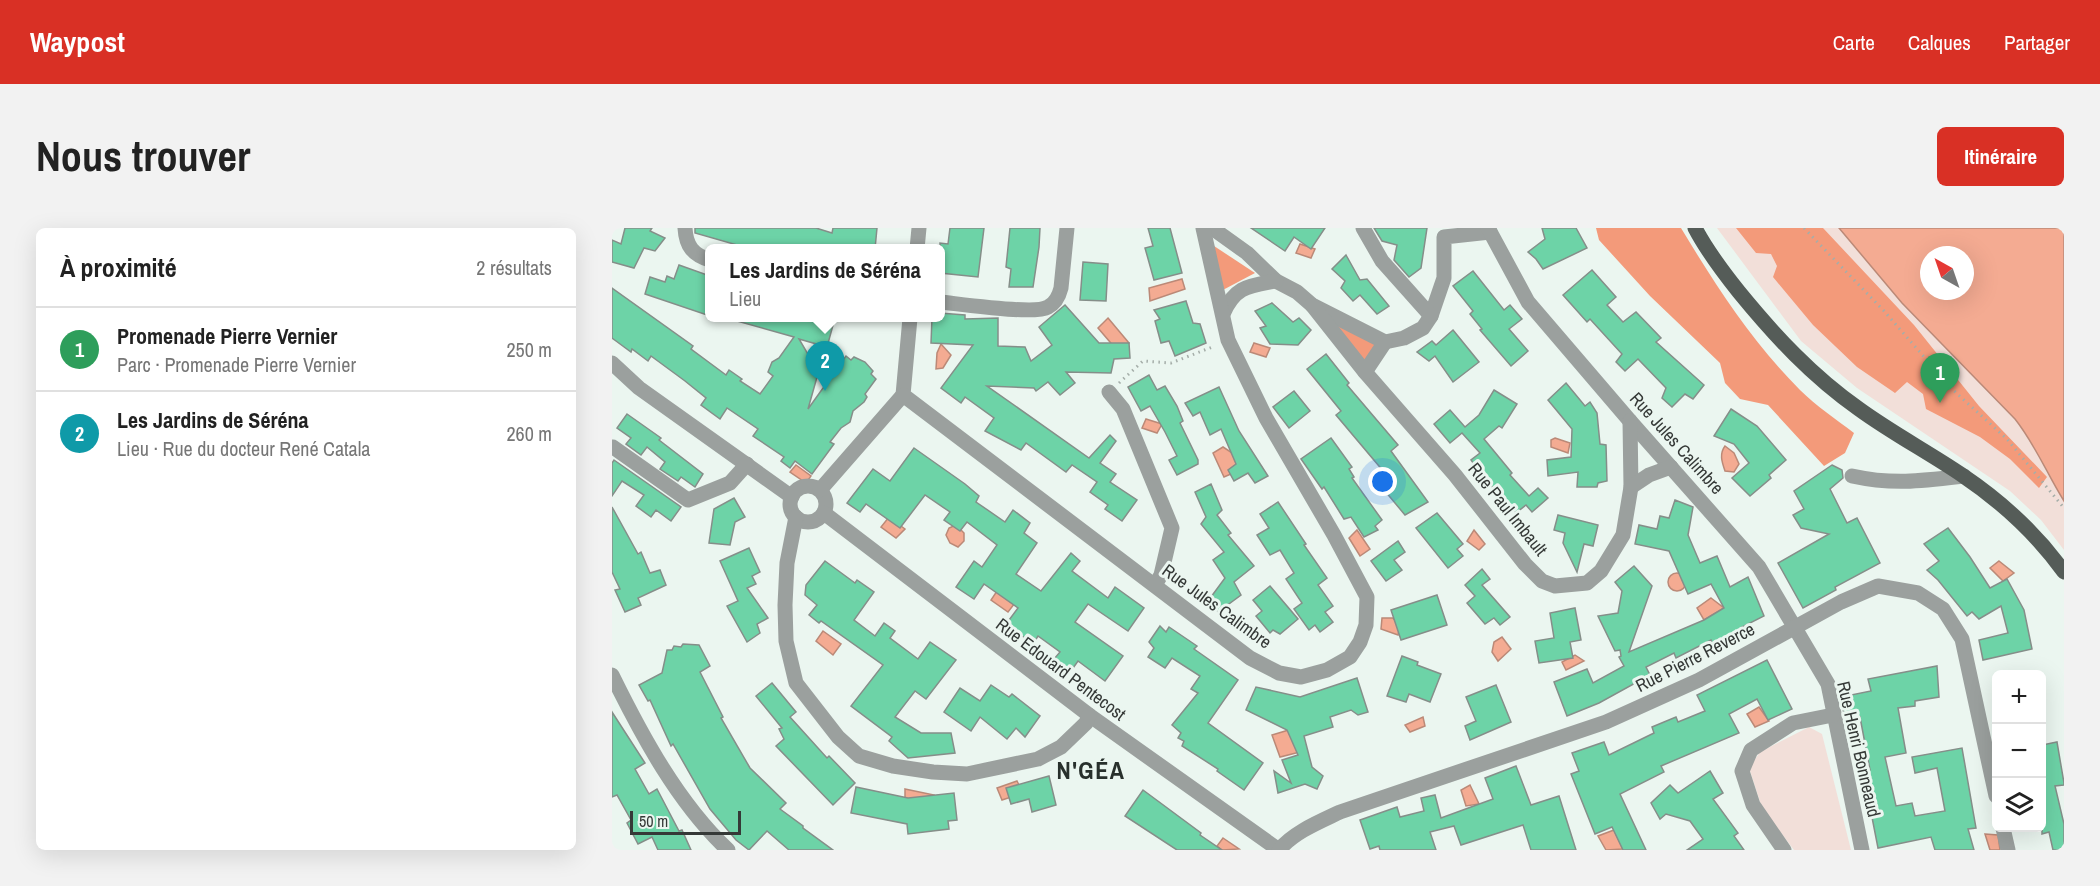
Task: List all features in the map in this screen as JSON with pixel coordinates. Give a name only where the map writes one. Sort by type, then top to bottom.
[{"type":"main road","points":[[1695,228],[1721,269],[1769,329],[1803,364],[1859,410],[1964,476],[2001,504],[2030,530],[2064,572]]},
{"type":"street","points":[[685,228],[689,248],[705,258]]},
{"type":"street","points":[[917,244],[919,228]]},
{"type":"street","points":[[945,302],[1034,310],[1049,307],[1058,297],[1061,288],[1067,228]]},
{"type":"street","name":"Rue Jules Calimbre","points":[[903,395],[1250,658],[1279,673],[1301,677],[1327,670],[1350,657],[1360,642],[1366,625],[1367,597],[1266,418],[1228,340],[1203,228]]},
{"type":"street","name":"Rue Paul Imbault","points":[[1212,228],[1248,253],[1276,281],[1297,292],[1312,305],[1365,372],[1455,475],[1525,564],[1542,581],[1555,586],[1587,583],[1601,571],[1623,535],[1631,487],[1630,421]]},
{"type":"street","points":[[1363,228],[1382,261],[1431,316]]},
{"type":"street","points":[[1365,372],[1385,342],[1404,338],[1423,328],[1431,316],[1444,278],[1445,232],[1489,230]]},
{"type":"street","name":"Rue Jules Calimbre","points":[[1489,230],[1528,302],[1734,538]]},
{"type":"street","points":[[1223,314],[1230,299],[1246,286],[1276,281]]},
{"type":"street","name":"Rue Paul Imbault","points":[[1312,305],[1385,342]]},
{"type":"street","points":[[820,490],[903,395],[910,322]]},
{"type":"street","points":[[612,363],[639,388],[792,496]]},
{"type":"street","points":[[1109,392],[1123,409],[1172,528],[1161,575],[1155,585]]},
{"type":"street","points":[[613,447],[688,500],[730,483],[747,464]]},
{"type":"street","points":[[1631,487],[1671,467]]},
{"type":"street","points":[[1852,476],[1877,482],[1908,483],[1964,476]]},
{"type":"street","points":[[802,487],[814,487],[820,490],[826,502],[824,513],[819,518],[808,522],[796,517],[790,508],[792,496],[802,487]]},
{"type":"street","name":"Rue Edouard Pentecost","points":[[824,513],[1089,715],[1279,850]]},
{"type":"street","points":[[796,517],[787,563],[785,605],[786,641],[796,683],[838,737],[859,756],[913,769],[967,774],[1038,759],[1061,747],[1086,723],[1089,715]]},
{"type":"street","name":"Rue Henri Bonneaud","points":[[1734,538],[1759,567],[1828,684],[1862,850]]},
{"type":"street","name":"Rue Pierre Reverce","points":[[1279,850],[1285,842],[1340,812],[1606,722],[1699,680],[1795,626],[1878,586],[1918,592],[1943,609],[1962,639],[1992,778]]},
{"type":"street","points":[[612,675],[637,725],[669,777],[713,836],[728,850]]},
{"type":"street","points":[[1784,850],[1753,805],[1742,771],[1751,750],[1793,723],[1833,715]]},
{"type":"street","points":[[2004,832],[2008,850]]},
{"type":"path","points":[[1804,228],[1884,311],[1953,390],[2007,439],[2064,508]]},
{"type":"path","points":[[1109,392],[1143,361],[1171,363],[1228,340]]},
{"type":"shaded area","points":[[1596,228],[1681,228],[1721,292],[1766,353],[1806,396],[1854,433],[1845,453],[1824,466],[1768,405],[1740,399],[1725,383],[1720,363],[1650,296],[1599,240]]},
{"type":"shaded area","points":[[1717,228],[1839,228],[1902,303],[2027,434],[2064,501],[2064,550],[2041,520],[2010,491],[1857,388],[1801,341]]},
{"type":"shaded area","points":[[1736,228],[1823,228],[1914,325],[1979,406],[2047,477],[2039,488],[2010,459],[1980,437],[1926,409],[1923,394],[1907,382],[1895,393],[1857,367],[1813,325],[1773,277],[1777,266],[1771,254],[1756,253]]},
{"type":"shaded area","points":[[1839,228],[2064,228],[2064,501],[2015,419],[1902,303]]},
{"type":"shaded area","points":[[1211,244],[1255,273],[1221,291]]},
{"type":"shaded area","points":[[1300,244],[1315,249],[1311,258],[1296,253]]},
{"type":"shaded area","points":[[1182,279],[1185,289],[1150,301],[1149,288]]},
{"type":"shaded area","points":[[1319,311],[1380,342],[1362,368]]},
{"type":"shaded area","points":[[1108,318],[1129,343],[1116,349],[1098,328]]},
{"type":"shaded area","points":[[1254,343],[1270,348],[1266,357],[1250,352]]},
{"type":"shaded area","points":[[941,344],[951,355],[943,368],[936,369],[937,353]]},
{"type":"shaded area","points":[[1146,419],[1162,424],[1157,433],[1142,428]]},
{"type":"shaded area","points":[[1555,438],[1570,443],[1568,453],[1551,447],[1551,440]]},
{"type":"shaded area","points":[[1725,446],[1734,453],[1739,464],[1734,472],[1725,471],[1722,455]]},
{"type":"shaded area","points":[[1223,447],[1240,458],[1238,471],[1224,477],[1213,453]]},
{"type":"shaded area","points":[[796,465],[811,476],[806,483],[790,472]]},
{"type":"shaded area","points":[[889,517],[905,529],[896,538],[881,527]]},
{"type":"shaded area","points":[[956,525],[964,533],[964,541],[958,547],[950,543],[946,535],[949,528]]},
{"type":"shaded area","points":[[1357,530],[1370,549],[1360,556],[1349,538]]},
{"type":"shaded area","points":[[1474,530],[1485,544],[1479,550],[1467,541]]},
{"type":"shaded area","points":[[1999,561],[2014,573],[2003,581],[1990,568]]},
{"type":"shaded area","points":[[1677,573],[1683,576],[1686,582],[1683,588],[1677,591],[1671,588],[1668,582],[1671,576]]},
{"type":"shaded area","points":[[997,591],[1015,603],[1008,612],[991,600]]},
{"type":"shaded area","points":[[1711,598],[1724,608],[1704,620],[1697,608]]},
{"type":"shaded area","points":[[1382,618],[1393,618],[1400,626],[1398,635],[1381,629]]},
{"type":"shaded area","points":[[823,631],[841,644],[833,655],[816,641]]},
{"type":"shaded area","points":[[1502,637],[1511,649],[1498,661],[1492,652],[1494,642]]},
{"type":"shaded area","points":[[1575,655],[1584,661],[1566,670],[1562,662]]},
{"type":"shaded area","points":[[1759,707],[1769,721],[1755,727],[1747,714]]},
{"type":"shaded area","points":[[1423,717],[1425,726],[1410,732],[1405,725]]},
{"type":"shaded area","points":[[1809,727],[1822,734],[1851,850],[1794,850],[1762,808],[1749,768],[1760,752]]},
{"type":"shaded area","points":[[1292,729],[1300,752],[1280,757],[1272,735]]},
{"type":"shaded area","points":[[1017,781],[1023,793],[1002,800],[997,788]]},
{"type":"shaded area","points":[[1470,785],[1479,804],[1466,806],[1461,790]]},
{"type":"shaded area","points":[[905,789],[934,795],[929,805],[905,798]]},
{"type":"shaded area","points":[[1614,830],[1623,849],[1606,850],[1598,836]]},
{"type":"shaded area","points":[[1985,834],[1998,835],[2000,850],[1990,850]]},
{"type":"shaded area","points":[[1223,838],[1239,849],[1222,850],[1217,846]]},
{"type":"building","points":[[625,228],[652,228],[650,231],[665,238],[655,251],[644,248],[634,268],[612,262],[612,240],[621,244]]},
{"type":"building","points":[[695,228],[816,228],[832,233],[833,228],[877,228],[875,244],[734,244],[695,233]]},
{"type":"building","points":[[950,228],[984,228],[978,277],[945,274],[945,244],[940,243],[948,244]]},
{"type":"building","points":[[1010,228],[1040,228],[1033,287],[1009,287],[1011,269],[1006,267]]},
{"type":"building","points":[[1148,228],[1170,228],[1182,273],[1154,280],[1145,248],[1153,246]]},
{"type":"building","points":[[1251,228],[1325,228],[1311,249],[1294,237],[1285,251]]},
{"type":"building","points":[[1374,228],[1427,228],[1421,268],[1409,277],[1394,260],[1397,245],[1382,241]]},
{"type":"building","points":[[1542,228],[1576,228],[1587,248],[1543,269],[1528,252],[1545,239]]},
{"type":"building","points":[[1346,255],[1360,280],[1367,279],[1389,306],[1377,314],[1360,295],[1353,301],[1341,288],[1345,281],[1332,269]]},
{"type":"building","points":[[1083,262],[1108,264],[1106,301],[1080,300]]},
{"type":"building","points":[[679,265],[705,274],[705,314],[645,294],[650,277],[665,282],[667,276],[674,279]]},
{"type":"building","points":[[1592,270],[1616,297],[1607,305],[1623,322],[1636,312],[1661,338],[1656,342],[1704,385],[1693,399],[1685,394],[1672,407],[1662,398],[1666,388],[1638,359],[1625,371],[1616,362],[1622,354],[1590,319],[1587,322],[1563,295]]},
{"type":"building","points":[[1473,271],[1504,310],[1510,305],[1522,319],[1509,329],[1528,351],[1511,366],[1480,330],[1482,329],[1470,314],[1473,311],[1453,286]]},
{"type":"building","points":[[612,288],[693,346],[691,349],[726,375],[729,370],[742,379],[740,381],[760,394],[773,376],[768,372],[772,362],[779,358],[794,337],[741,322],[834,322],[827,347],[799,339],[819,370],[808,409],[846,356],[851,360],[854,357],[865,362],[873,371],[871,374],[876,379],[865,394],[867,397],[864,402],[853,411],[850,422],[841,428],[830,442],[834,444],[812,474],[795,461],[790,468],[781,461],[784,457],[753,436],[758,429],[727,408],[720,419],[701,405],[706,398],[685,381],[651,356],[648,361],[612,338]]},
{"type":"building","points":[[1186,301],[1193,323],[1200,324],[1206,343],[1175,356],[1169,341],[1161,343],[1155,321],[1160,319],[1154,310]]},
{"type":"building","points":[[1272,303],[1293,322],[1299,318],[1311,330],[1298,345],[1270,344],[1260,328],[1266,326],[1255,311]]},
{"type":"building","points":[[1065,305],[1099,343],[1129,343],[1130,358],[1114,359],[1111,373],[1066,372],[1075,383],[1060,395],[1048,382],[1036,391],[1034,388],[987,386],[1089,458],[1110,435],[1116,441],[1100,463],[1116,474],[1110,482],[1137,500],[1122,521],[1105,509],[1108,505],[1090,492],[1097,482],[1072,465],[1066,472],[1026,443],[1021,450],[985,431],[994,418],[965,397],[961,403],[941,388],[973,345],[931,343],[932,322],[945,322],[945,313],[965,315],[965,319],[998,318],[998,346],[1025,347],[1031,361],[1052,345],[1039,327]]},
{"type":"building","points":[[1453,330],[1479,362],[1453,382],[1435,356],[1429,361],[1417,352],[1432,341],[1436,345]]},
{"type":"building","points":[[1326,354],[1349,383],[1347,385],[1398,445],[1391,451],[1428,502],[1405,515],[1380,485],[1389,478],[1336,415],[1341,411],[1307,369]]},
{"type":"building","points":[[1149,375],[1157,390],[1165,386],[1177,406],[1183,421],[1180,423],[1198,460],[1198,464],[1177,475],[1169,460],[1177,456],[1165,432],[1150,406],[1141,411],[1128,387]]},
{"type":"building","points":[[1566,383],[1585,406],[1590,402],[1597,413],[1600,444],[1606,445],[1607,481],[1598,483],[1597,487],[1577,487],[1578,472],[1548,476],[1547,460],[1571,457],[1572,429],[1548,400]]},
{"type":"building","points":[[1219,387],[1239,431],[1268,476],[1255,483],[1248,473],[1234,481],[1228,470],[1236,464],[1221,429],[1210,435],[1200,412],[1193,416],[1185,403]]},
{"type":"building","points":[[1494,390],[1517,404],[1502,428],[1499,426],[1484,439],[1512,473],[1510,475],[1529,496],[1538,488],[1548,498],[1532,512],[1526,505],[1516,513],[1485,479],[1478,483],[1469,472],[1476,467],[1471,460],[1480,453],[1462,433],[1450,443],[1434,424],[1450,410],[1465,427],[1479,415]]},
{"type":"building","points":[[1294,391],[1310,411],[1289,428],[1273,407]]},
{"type":"building","points":[[1731,409],[1757,426],[1786,460],[1769,475],[1771,478],[1750,496],[1732,478],[1749,463],[1734,444],[1714,436]]},
{"type":"building","points":[[627,414],[661,438],[659,440],[703,474],[695,487],[681,477],[678,481],[660,469],[665,462],[647,447],[641,455],[626,444],[631,438],[617,428]]},
{"type":"building","points":[[1331,438],[1352,467],[1349,469],[1354,477],[1352,478],[1382,520],[1375,526],[1378,530],[1364,537],[1351,517],[1344,519],[1324,487],[1322,489],[1301,459]]},
{"type":"building","points":[[914,448],[965,484],[979,496],[976,502],[1005,522],[1013,510],[1030,523],[1024,533],[1037,543],[1016,574],[1041,591],[1071,553],[1080,561],[1072,571],[1108,598],[1115,587],[1144,608],[1128,631],[1088,604],[1075,622],[1123,656],[1105,681],[1078,661],[1071,671],[1054,659],[1060,652],[1038,636],[1033,644],[1006,624],[1018,608],[984,584],[974,599],[956,587],[974,561],[982,567],[997,545],[967,522],[960,531],[944,520],[950,512],[925,495],[900,528],[866,504],[860,512],[847,503],[873,469],[890,481]]},
{"type":"building","points":[[614,460],[681,507],[671,521],[656,510],[651,517],[636,506],[644,495],[622,481],[612,496],[612,463]]},
{"type":"building","points":[[1832,465],[1842,470],[1843,478],[1830,489],[1847,523],[1857,518],[1880,563],[1835,587],[1836,590],[1803,608],[1778,563],[1829,534],[1801,528],[1793,515],[1804,509],[1794,491]]},
{"type":"building","points":[[1211,484],[1222,510],[1217,515],[1231,533],[1228,535],[1254,566],[1234,582],[1241,595],[1218,612],[1208,601],[1225,578],[1213,560],[1224,552],[1201,524],[1206,517],[1195,492]]},
{"type":"building","points":[[734,498],[745,517],[735,522],[730,545],[709,543],[714,509]]},
{"type":"building","points":[[1675,500],[1693,507],[1688,535],[1700,563],[1717,556],[1730,587],[1748,577],[1764,616],[1742,627],[1744,631],[1713,645],[1711,640],[1676,658],[1674,653],[1646,667],[1650,675],[1599,703],[1567,716],[1554,682],[1587,669],[1593,683],[1624,666],[1619,657],[1621,656],[1620,650],[1615,651],[1598,616],[1618,613],[1622,591],[1615,582],[1634,566],[1652,586],[1629,652],[1704,620],[1724,608],[1711,584],[1688,594],[1669,551],[1635,544],[1639,525],[1657,529],[1660,516],[1669,518]]},
{"type":"building","points":[[1278,502],[1327,578],[1318,585],[1333,606],[1325,612],[1333,622],[1320,632],[1315,625],[1309,630],[1294,609],[1302,603],[1286,579],[1294,573],[1280,550],[1270,555],[1257,535],[1269,528],[1260,514]]},
{"type":"building","points":[[612,507],[638,554],[641,552],[650,573],[660,570],[666,585],[638,598],[641,605],[625,612],[615,590],[620,589],[612,572]]},
{"type":"building","points":[[1437,513],[1463,544],[1457,549],[1463,556],[1448,568],[1416,528]]},
{"type":"building","points":[[1558,515],[1598,525],[1593,546],[1584,544],[1577,572],[1563,543],[1565,533],[1554,530]]},
{"type":"building","points":[[1948,528],[1990,588],[2007,579],[2024,610],[2032,649],[1983,660],[1979,640],[2008,633],[2001,606],[1979,619],[1972,612],[1967,616],[1927,570],[1939,561],[1924,544]]},
{"type":"building","points":[[1398,541],[1405,552],[1394,560],[1402,570],[1386,581],[1371,561]]},
{"type":"building","points":[[749,548],[760,572],[752,576],[756,584],[747,588],[768,618],[757,624],[760,633],[747,642],[727,606],[738,601],[720,561]]},
{"type":"building","points":[[825,561],[855,583],[857,580],[874,592],[854,620],[875,636],[884,623],[895,631],[890,638],[918,659],[930,642],[956,660],[926,699],[915,691],[895,717],[921,733],[951,733],[955,753],[908,758],[889,741],[892,737],[851,706],[883,665],[809,615],[817,605],[805,595],[806,585]]},
{"type":"building","points":[[1482,569],[1490,579],[1482,585],[1510,617],[1500,625],[1494,618],[1485,624],[1467,603],[1475,596],[1465,585]]},
{"type":"building","points":[[1270,586],[1298,619],[1280,634],[1273,630],[1270,633],[1256,616],[1262,611],[1253,600]]},
{"type":"building","points":[[1437,595],[1447,625],[1401,640],[1391,610]]},
{"type":"building","points":[[1575,608],[1581,640],[1570,642],[1573,658],[1539,663],[1535,641],[1554,638],[1550,613]]},
{"type":"building","points":[[1160,626],[1166,632],[1169,627],[1197,646],[1194,649],[1238,680],[1208,723],[1263,763],[1244,790],[1217,771],[1218,769],[1182,746],[1184,741],[1178,738],[1181,733],[1172,725],[1198,693],[1191,689],[1200,676],[1172,658],[1165,668],[1148,657],[1154,648],[1149,642]]},
{"type":"building","points":[[683,644],[699,645],[710,666],[700,672],[723,717],[721,718],[750,768],[786,803],[780,809],[833,850],[789,850],[767,831],[749,850],[736,840],[710,809],[673,744],[671,746],[650,700],[648,701],[639,685],[662,673],[667,650],[672,650],[674,646],[681,647]]},
{"type":"building","points":[[1402,656],[1418,662],[1417,665],[1441,674],[1430,702],[1409,694],[1406,702],[1387,696]]},
{"type":"building","points":[[1767,660],[1792,709],[1768,720],[1757,699],[1729,714],[1739,733],[1661,766],[1664,772],[1620,794],[1646,850],[1623,850],[1612,827],[1595,834],[1571,774],[1579,771],[1572,753],[1604,742],[1609,755],[1654,733],[1652,727],[1676,717],[1678,722],[1705,711],[1697,695]]},
{"type":"building","points":[[1937,666],[1939,697],[1915,701],[1915,706],[1898,708],[1906,753],[1885,757],[1896,806],[1912,803],[1915,816],[1945,811],[1937,768],[1915,773],[1912,757],[1962,748],[1976,828],[1968,829],[1974,850],[1935,850],[1931,837],[1878,848],[1870,807],[1866,808],[1858,773],[1870,770],[1860,717],[1845,720],[1841,697],[1871,691],[1868,679]]},
{"type":"building","points":[[1357,678],[1368,712],[1358,715],[1351,710],[1330,717],[1333,727],[1304,736],[1312,767],[1323,776],[1317,789],[1305,784],[1278,793],[1274,771],[1291,783],[1282,760],[1298,755],[1287,730],[1246,710],[1256,687],[1300,697]]},
{"type":"building","points":[[772,683],[796,712],[790,717],[827,758],[829,756],[855,783],[833,805],[776,746],[784,739],[779,729],[782,728],[756,696]]},
{"type":"building","points":[[991,685],[1009,697],[1012,694],[1040,716],[1025,737],[1016,728],[1007,739],[980,717],[971,731],[944,712],[960,688],[980,701]]},
{"type":"building","points":[[1496,685],[1511,722],[1470,740],[1465,726],[1476,721],[1466,697]]},
{"type":"building","points":[[612,712],[645,763],[635,769],[649,794],[657,789],[679,831],[682,830],[691,850],[658,850],[652,837],[638,844],[627,823],[631,820],[617,795],[612,797]]},
{"type":"building","points":[[2057,742],[2064,785],[2055,786],[2064,824],[2064,850],[2053,850],[2049,832],[2042,834],[2046,832],[2046,744]]},
{"type":"building","points":[[1516,766],[1531,805],[1559,796],[1576,850],[1531,850],[1523,825],[1461,845],[1454,826],[1430,832],[1436,850],[1380,850],[1379,846],[1370,849],[1360,820],[1397,807],[1400,817],[1424,811],[1421,798],[1435,795],[1441,818],[1493,799],[1485,778]]},
{"type":"building","points":[[1710,771],[1723,793],[1713,799],[1738,833],[1734,836],[1744,850],[1687,850],[1703,839],[1690,821],[1666,814],[1660,819],[1651,803],[1670,785],[1678,793]]},
{"type":"building","points":[[1049,776],[1056,805],[1032,812],[1029,799],[1011,804],[1006,788]]},
{"type":"building","points":[[856,787],[908,798],[954,793],[957,820],[948,821],[949,829],[908,834],[907,824],[851,813]]},
{"type":"building","points":[[1143,790],[1222,850],[1177,850],[1125,816]]},
{"type":"place","name":"Les Jardins de Séréna","points":[[825,391]]},
{"type":"place","name":"Promenade Pierre Vernier","points":[[1940,403]]},
{"type":"district","name":"N'GÉA","points":[[1091,770]]}]
